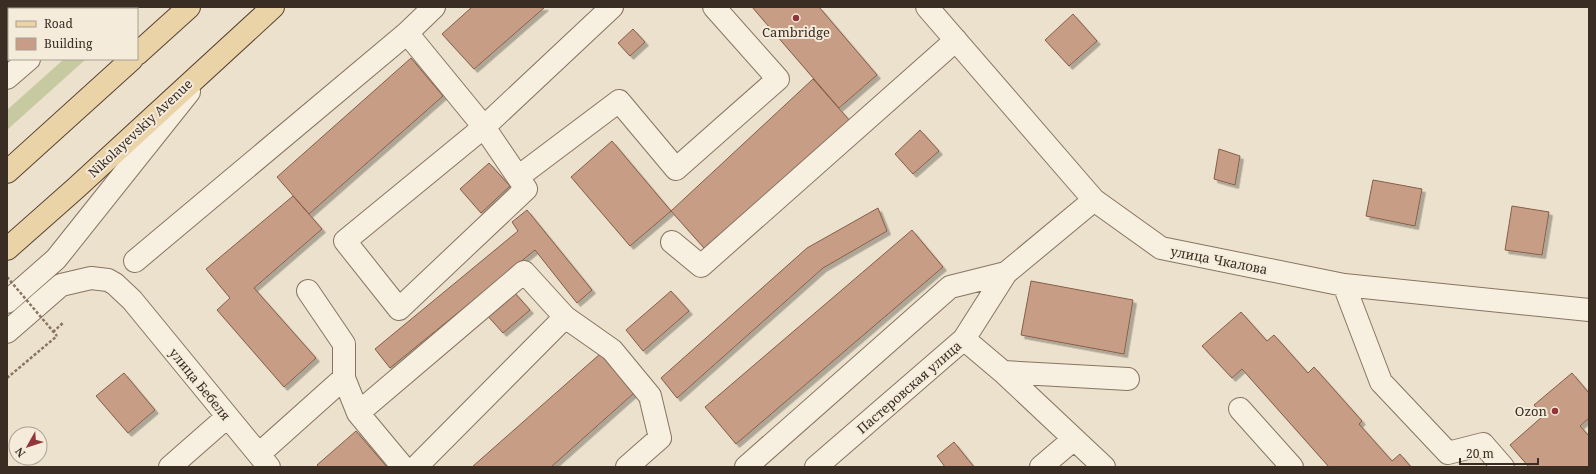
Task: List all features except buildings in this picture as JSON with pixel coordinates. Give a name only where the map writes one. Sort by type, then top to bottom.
[{"type":"main road","points":[[138,53],[189,7]]},
{"type":"main road","name":"Nikolayevskiy Avenue","points":[[7,249],[76,188],[273,7]]},
{"type":"main road","points":[[7,172],[131,60]]},
{"type":"street","points":[[135,261],[407,33],[434,7]]},
{"type":"street","points":[[407,33],[484,127],[526,188],[399,309],[345,241],[484,127],[612,7]]},
{"type":"street","points":[[518,177],[619,101],[676,169],[778,79],[714,7]]},
{"type":"street","name":"улица Чкалова","points":[[927,7],[1094,200],[1161,248],[1344,284],[1589,310]]},
{"type":"street","points":[[672,242],[701,266],[956,40]]},
{"type":"street","points":[[7,302],[56,259],[219,56]]},
{"type":"street","points":[[7,78],[27,60]]},
{"type":"street","name":"Пастеровская улица","points":[[816,467],[964,339],[1006,273],[1094,200]]},
{"type":"street","points":[[358,413],[524,272],[565,317],[612,350],[650,396],[660,438],[627,467]]},
{"type":"street","points":[[746,467],[950,287],[1006,273]]},
{"type":"street","name":"улица Бебеля","points":[[7,332],[60,285],[91,278],[108,280],[115,284],[132,300],[264,460]]},
{"type":"street","points":[[1344,284],[1381,382],[1448,453],[1483,444],[1503,467]]},
{"type":"street","points":[[308,291],[344,344],[344,378],[358,413],[403,467]]},
{"type":"street","points":[[416,467],[565,317]]},
{"type":"street","points":[[964,339],[1003,372],[1104,467]]},
{"type":"street","points":[[1003,372],[1128,379]]},
{"type":"street","points":[[264,460],[344,378]]},
{"type":"street","points":[[1240,409],[1292,467]]},
{"type":"street","points":[[170,467],[227,416]]},
{"type":"street","points":[[1041,467],[1074,439]]},
{"type":"path","points":[[7,278],[57,336],[7,378]]},
{"type":"path","points":[[53,332],[64,322]]},
{"type":"green space","points":[[63,60],[85,60],[7,130],[7,110]]},
{"type":"place","name":"Cambridge","points":[[796,18]]},
{"type":"place","name":"Ozon","points":[[1555,411]]}]
